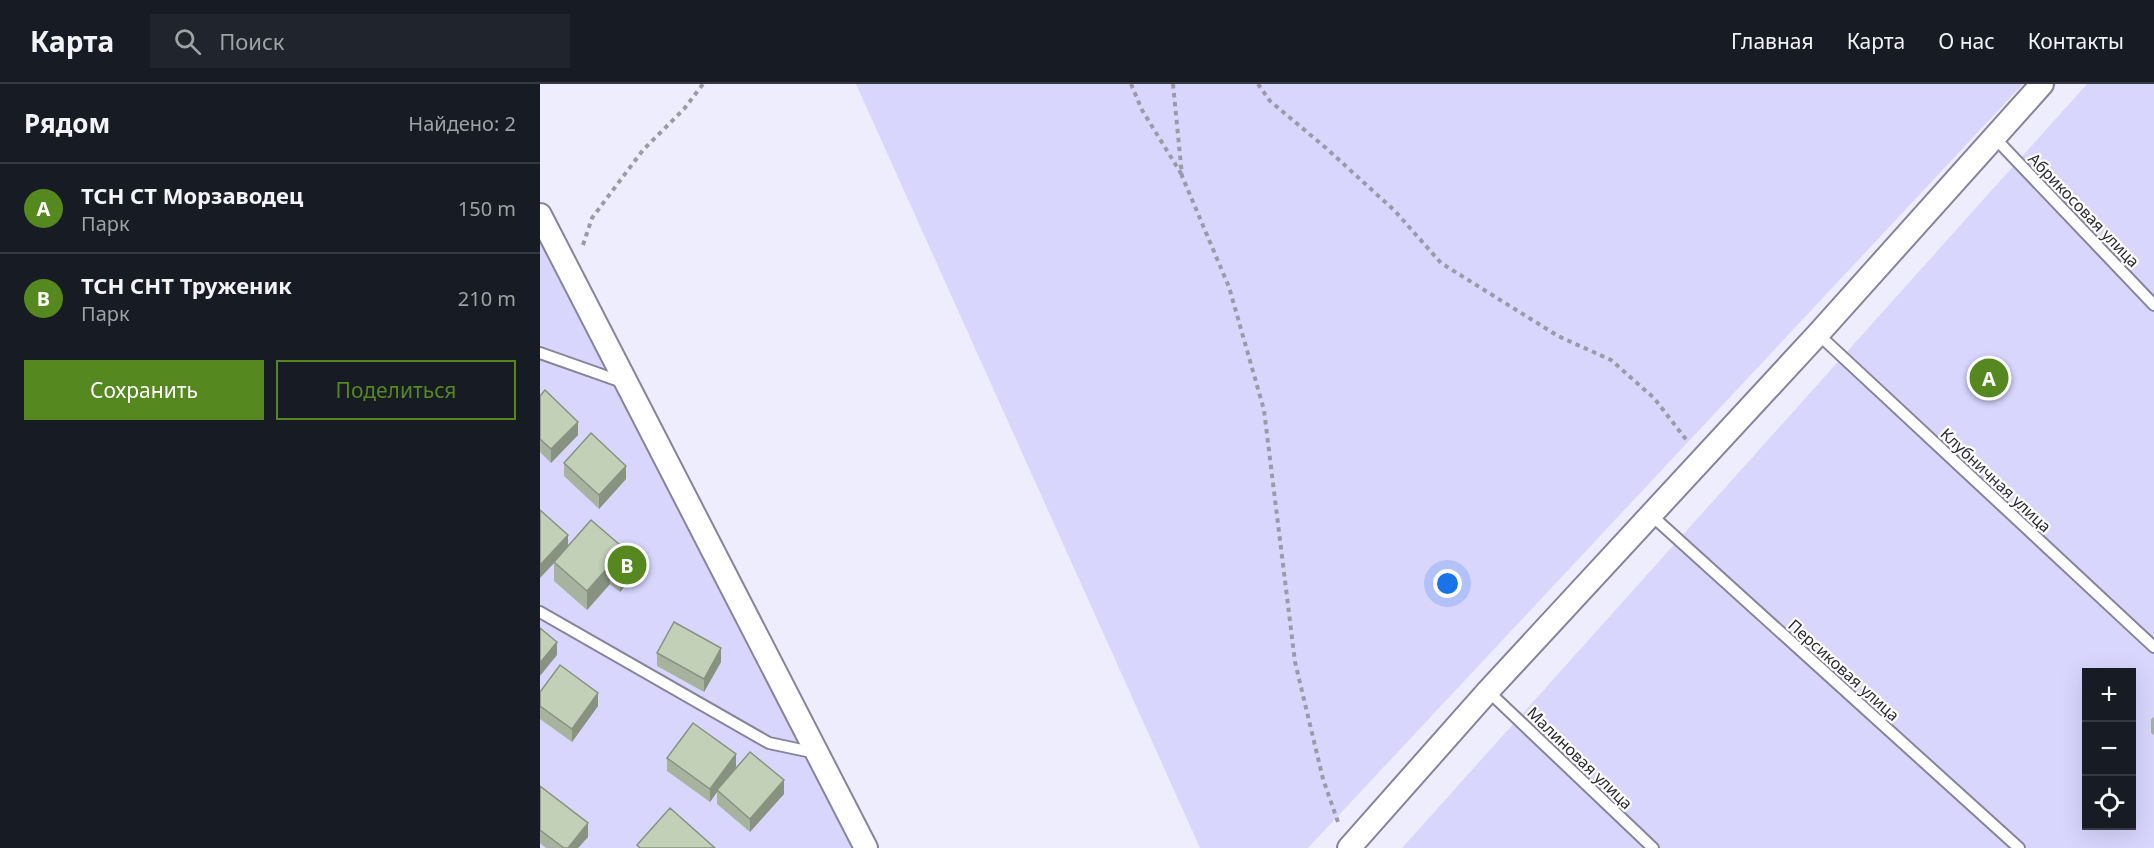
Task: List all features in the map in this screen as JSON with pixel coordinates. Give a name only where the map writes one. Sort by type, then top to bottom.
[{"type":"street","points":[[1345,838],[1488,691],[1818,334],[2042,84]]},
{"type":"street","points":[[540,214],[866,848]]},
{"type":"lane","name":"Абрикосовая улица","points":[[1993,136],[2154,305]]},
{"type":"lane","name":"Клубничная улица","points":[[1818,334],[2154,647]]},
{"type":"lane","points":[[540,353],[627,384]]},
{"type":"lane","name":"Персиковая улица","points":[[1650,514],[2019,848]]},
{"type":"lane","points":[[540,612],[769,743],[818,753]]},
{"type":"lane","name":"Малиновая улица","points":[[1488,691],[1653,848]]},
{"type":"path","points":[[582,246],[592,218],[643,150],[684,109],[703,84]]},
{"type":"path","points":[[1131,84],[1142,110],[1182,176],[1229,287],[1263,410],[1295,662],[1323,778],[1345,838]]},
{"type":"path","points":[[1173,84],[1182,176]]},
{"type":"path","points":[[1258,84],[1270,101],[1395,211],[1441,263],[1558,336],[1611,360],[1654,398],[1702,458]]},
{"type":"shaded area","points":[[856,84],[2023,84],[1308,848],[1200,848]]},
{"type":"shaded area","points":[[2087,84],[2154,84],[2154,848],[1402,848]]},
{"type":"shaded area","points":[[540,228],[855,848],[540,848]]},
{"type":"building","points":[[545,390],[578,422],[551,449],[540,439],[540,396]]},
{"type":"building","points":[[591,433],[626,466],[599,495],[564,463]]},
{"type":"building","points":[[540,510],[568,535],[540,565]]},
{"type":"building","points":[[591,520],[634,557],[620,573],[610,565],[587,591],[554,562]]},
{"type":"building","points":[[674,622],[721,648],[704,679],[657,653]]},
{"type":"building","points":[[540,628],[557,642],[540,663]]},
{"type":"building","points":[[560,665],[598,693],[572,729],[540,706],[540,692]]},
{"type":"building","points":[[693,723],[736,754],[710,789],[667,758]]},
{"type":"building","points":[[750,752],[784,780],[750,819],[717,790]]},
{"type":"building","points":[[540,786],[588,823],[568,848],[564,848],[540,830]]},
{"type":"building","points":[[670,808],[715,848],[640,848],[637,845]]},
{"type":"place","name":"ТСН СТ Морзаводец","points":[[1989,378]]},
{"type":"place","name":"ТСН СНТ Труженик","points":[[627,565]]}]
